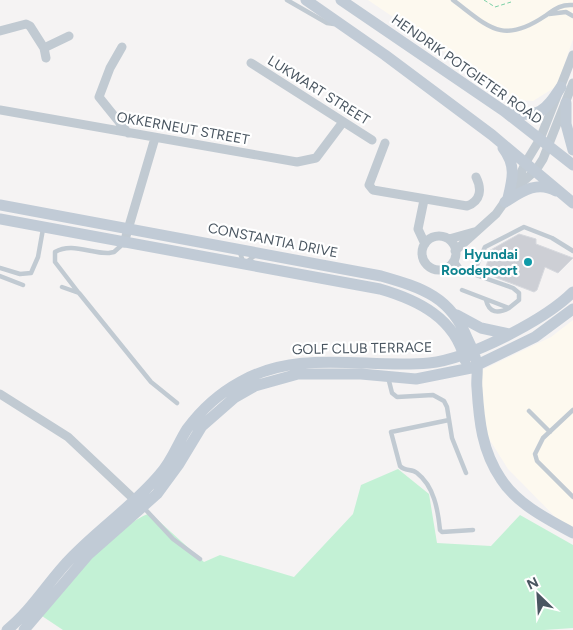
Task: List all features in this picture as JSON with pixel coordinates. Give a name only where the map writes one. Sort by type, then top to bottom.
[{"type":"street","points":[[306,0],[345,26],[492,135],[536,170],[569,200]]},
{"type":"street","name":"HENDRIK POTGIETER ROAD","points":[[341,0],[504,111],[573,165]]},
{"type":"street","points":[[0,31],[26,24],[30,26],[44,48],[46,58]]},
{"type":"street","points":[[44,48],[69,36]]},
{"type":"street","points":[[122,47],[110,68],[99,97],[128,133]]},
{"type":"street","points":[[433,237],[425,244],[422,254],[426,264],[436,269],[447,267],[476,232],[496,214],[509,197],[536,170],[561,87],[573,55]]},
{"type":"street","name":"LUKWART STREET","points":[[250,63],[372,140]]},
{"type":"street","points":[[509,197],[526,162],[545,142],[566,103],[573,83]]},
{"type":"street","points":[[504,111],[522,115],[541,112],[550,104],[561,87]]},
{"type":"street","points":[[566,103],[566,124],[573,150]]},
{"type":"street","name":"OKKERNEUT STREET","points":[[0,110],[297,162],[316,158],[343,122]]},
{"type":"street","points":[[492,135],[513,164],[513,178],[509,197]]},
{"type":"street","points":[[124,243],[126,228],[154,138]]},
{"type":"street","points":[[385,143],[370,187],[373,190],[461,206],[470,205],[479,197],[480,188],[476,177]]},
{"type":"street","points":[[509,197],[535,186],[549,187],[569,200]]},
{"type":"street","points":[[424,200],[418,229],[425,244]]},
{"type":"street","name":"CONSTANTIA DRIVE","points":[[0,205],[381,276],[408,283],[431,294],[456,314],[477,387],[480,428],[485,447],[501,480],[523,503],[573,533]]},
{"type":"street","name":"CONSTANTIA DRIVE","points":[[0,219],[380,289],[405,296],[443,320],[468,352]]},
{"type":"street","points":[[420,222],[422,228],[433,237],[449,239],[476,232]]},
{"type":"street","points":[[449,239],[455,255]]},
{"type":"street","name":"GOLF CLUB TERRACE","points":[[24,630],[88,555],[139,503],[162,472],[188,429],[202,412],[216,398],[241,381],[270,369],[315,361],[430,363],[468,352],[509,334],[542,317],[572,294]]},
{"type":"street","name":"GOLF CLUB TERRACE","points":[[8,630],[26,612],[77,551],[167,481],[202,426],[224,405],[255,386],[298,374],[361,374],[416,379],[472,367],[535,337],[573,309]]},
{"type":"street","points":[[456,314],[472,324],[493,332],[509,334]]},
{"type":"street","points":[[380,363],[388,377],[399,363]]},
{"type":"street","points":[[0,394],[68,437],[139,503]]},
{"type":"lane","points":[[286,0],[327,22],[345,26]]},
{"type":"lane","points":[[453,0],[490,28],[501,32],[513,31],[573,1]]},
{"type":"lane","points":[[564,4],[573,5]]},
{"type":"lane","points":[[544,16],[560,12],[569,12],[573,16]]},
{"type":"lane","points":[[0,268],[20,274],[31,273],[38,257],[44,227]]},
{"type":"lane","points":[[473,274],[485,247],[524,227],[552,238],[573,251]]},
{"type":"lane","points":[[124,243],[114,252],[109,253],[73,248],[55,252],[55,262],[151,382],[177,403]]},
{"type":"lane","points":[[238,249],[244,264],[260,253]]},
{"type":"lane","points":[[455,255],[462,270]]},
{"type":"lane","points":[[447,267],[462,270],[513,288],[519,293],[519,300],[509,308],[498,313],[488,308],[486,300]]},
{"type":"lane","points":[[0,276],[24,285]]},
{"type":"lane","points":[[62,287],[79,293]]},
{"type":"lane","points":[[462,290],[509,308]]},
{"type":"lane","points":[[388,377],[392,393],[397,397],[433,395],[439,397],[448,407],[452,438],[466,473]]},
{"type":"lane","points":[[573,410],[539,442],[535,456],[540,464],[573,497]]},
{"type":"lane","points":[[529,411],[550,432]]},
{"type":"lane","points":[[449,420],[391,432],[402,469],[415,471],[429,484],[440,530],[442,532],[473,530]]},
{"type":"lane","points":[[139,503],[174,538],[200,559]]},
{"type":"path","points":[[484,0],[495,6],[511,2]]},
{"type":"shaded area","points":[[368,0],[573,0],[573,39],[557,86],[533,101],[515,100]]},
{"type":"shaded area","points":[[573,320],[573,535],[508,469],[481,426],[482,370],[551,337]]},
{"type":"green space","points":[[398,469],[429,494],[437,543],[491,546],[520,515],[573,545],[573,628],[544,630],[63,630],[42,616],[107,543],[121,530],[150,513],[204,562],[220,555],[294,577],[353,514],[361,485]]},
{"type":"building","name":"Hyundai Roodepoort","points":[[519,234],[536,239],[536,244],[573,258],[558,273],[545,267],[537,290],[534,292],[484,273],[490,254],[487,252]]},
{"type":"place","name":"Hyundai Roodepoort","points":[[528,262]]}]
